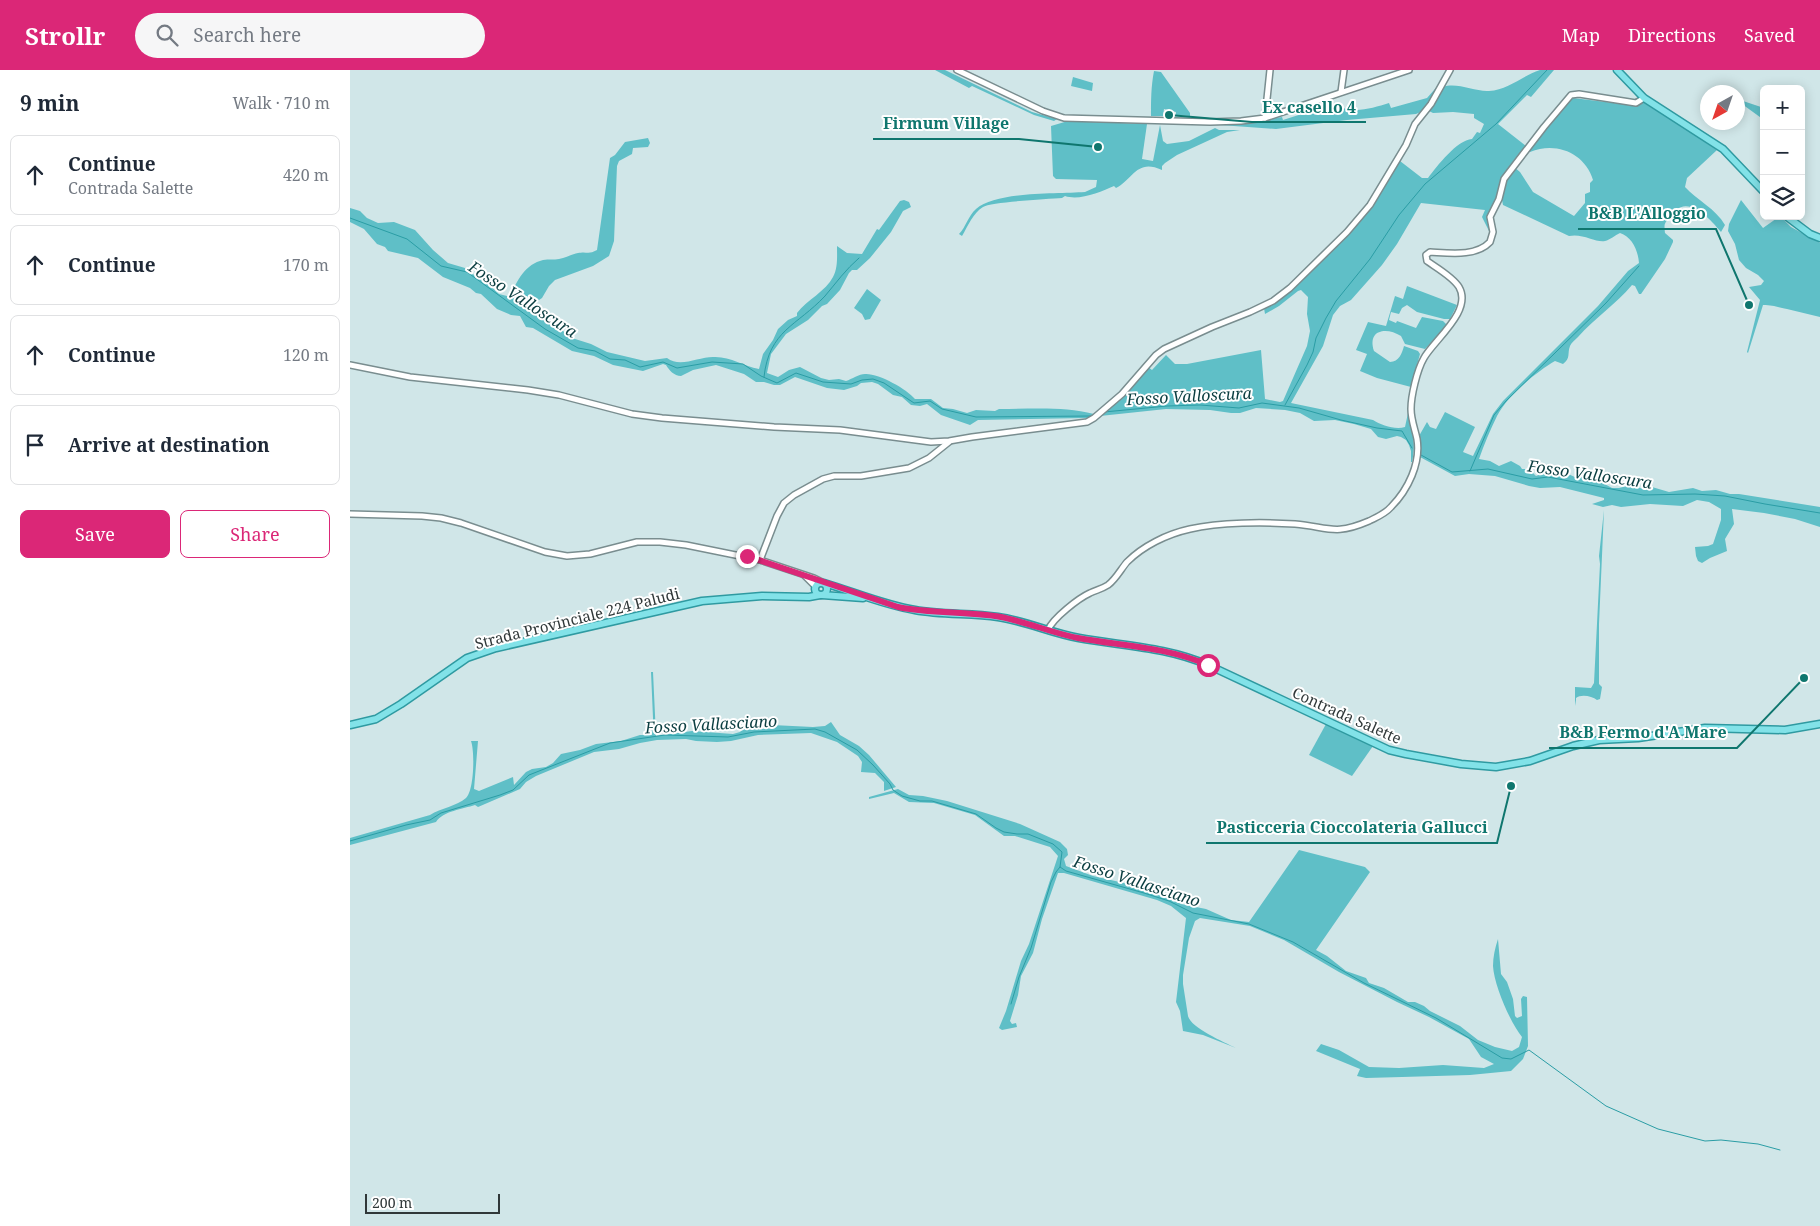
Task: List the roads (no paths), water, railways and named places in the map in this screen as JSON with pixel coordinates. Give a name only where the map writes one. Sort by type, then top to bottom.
[{"type":"main road","points":[[1619,70],[1633,88],[1663,111],[1723,149],[1760,188]]},
{"type":"main road","points":[[1791,220],[1803,230],[1820,238]]},
{"type":"main road","points":[[800,597],[809,594],[818,583],[823,583],[877,600]]},
{"type":"main road","points":[[815,587],[815,592],[821,595],[827,591],[827,586],[823,583]]},
{"type":"main road","name":"Strada Provinciale 224 Paludi","points":[[350,724],[376,719],[467,658],[496,648],[702,601],[762,596],[800,597],[821,595],[877,600]]},
{"type":"main road","name":"Contrada Salette","points":[[877,600],[916,611],[998,617],[1079,638],[1159,649],[1192,658],[1389,750],[1482,766],[1510,766],[1572,746],[1599,740],[1638,738],[1705,728],[1785,730],[1820,724]]},
{"type":"street","points":[[957,70],[1043,111],[1064,118],[1210,122],[1241,122],[1265,118],[1410,70]]},
{"type":"street","points":[[1265,118],[1270,70]]},
{"type":"street","points":[[1341,92],[1344,70]]},
{"type":"street","points":[[350,365],[410,377],[559,395],[632,414],[662,418],[840,430],[931,442],[1087,422],[1122,394],[1156,354],[1273,301],[1297,282],[1348,232],[1370,205],[1406,145],[1415,124],[1432,104],[1450,70]]},
{"type":"street","points":[[1048,630],[1054,620],[1085,596],[1111,583],[1135,555],[1151,544],[1188,529],[1205,526],[1297,524],[1346,530],[1380,516],[1390,509],[1406,488],[1414,472],[1417,440],[1411,408],[1419,370],[1426,354],[1453,322],[1462,300],[1459,286],[1427,261],[1426,255],[1430,252],[1472,252],[1487,246],[1492,238],[1490,217],[1499,199],[1502,184],[1527,149],[1571,95],[1580,94],[1636,102],[1645,97]]},
{"type":"street","points":[[760,560],[777,516],[784,503],[794,495],[823,479],[834,476],[861,476],[909,468],[929,458],[949,441]]},
{"type":"street","points":[[350,514],[442,518],[545,552],[566,556],[590,554],[638,542],[686,545],[760,560],[814,578],[823,583]]},
{"type":"street","points":[[805,575],[815,587]]},
{"type":"waterway","points":[[1285,405],[1307,365],[1313,352],[1316,338],[1336,301],[1370,259],[1399,215],[1425,184],[1496,124],[1547,70]]},
{"type":"waterway","name":"Fosso Valloscura","points":[[350,218],[407,239],[441,266],[467,272],[545,329],[578,348],[595,351],[610,359],[625,360],[640,367],[663,362],[677,368],[712,362],[743,364],[761,376],[777,383],[796,373],[823,382],[851,384],[873,379],[884,383],[914,403],[930,401],[942,409],[976,417],[1092,416]]},
{"type":"waterway","points":[[764,377],[767,361],[778,339],[815,306],[845,271],[859,258]]},
{"type":"waterway","points":[[1470,471],[1494,415],[1606,303],[1639,266]]},
{"type":"waterway","name":"Fosso Valloscura","points":[[1104,412],[1200,405],[1239,408],[1262,403],[1299,408],[1341,420],[1402,431],[1412,448]]},
{"type":"waterway","name":"Fosso Valloscura","points":[[1421,455],[1452,472],[1488,469],[1532,479],[1548,477],[1643,495],[1695,494],[1725,496],[1820,513]]},
{"type":"waterway","name":"Fosso Vallasciano","points":[[350,841],[430,820],[441,813],[500,795],[513,790],[529,775],[610,743],[665,735],[728,737],[754,732],[815,729],[825,732],[857,750],[873,765],[893,790],[902,796],[920,801],[932,801],[976,814],[1004,832],[1028,834],[1053,844],[1062,852],[1060,867],[1066,871],[1169,901],[1193,913],[1249,924],[1293,942],[1364,983],[1436,1018],[1502,1058],[1511,1059],[1529,1050],[1606,1106],[1658,1129],[1705,1141],[1721,1140],[1758,1144],[1780,1150]]},
{"type":"waterway","points":[[1011,1004],[1019,977],[1031,948],[1051,882],[1060,867]]},
{"type":"place","name":"Ex casello 4","points":[[1169,115]]},
{"type":"place","name":"Firmum Village","points":[[1098,147]]},
{"type":"place","name":"B&B L'Alloggio","points":[[1749,305]]},
{"type":"place","name":"B&B Fermo d'A Mare","points":[[1804,678]]},
{"type":"place","name":"Pasticceria Cioccolateria Gallucci","points":[[1511,786]]}]
